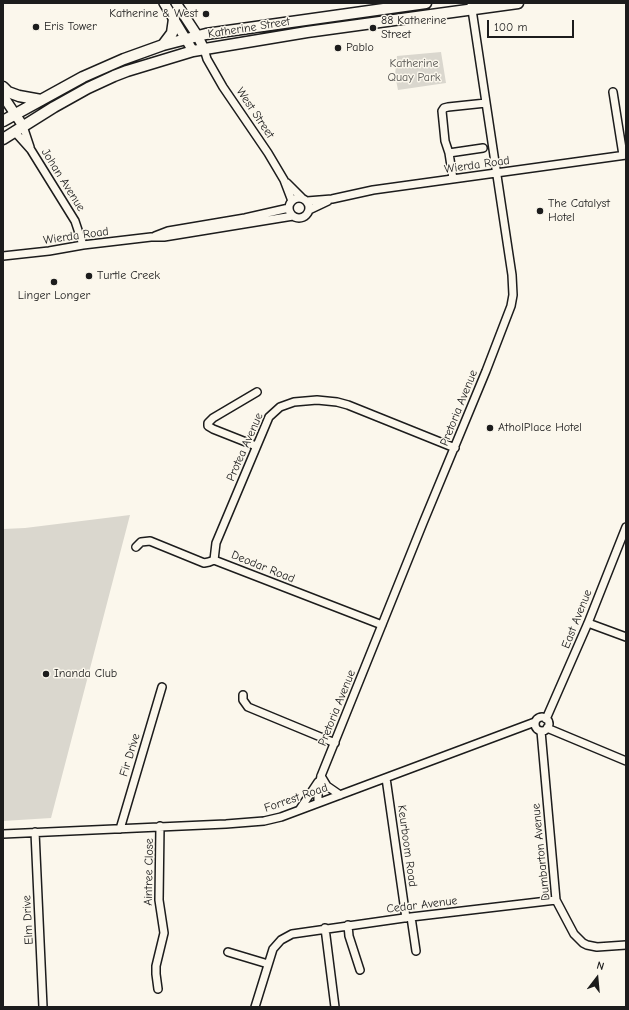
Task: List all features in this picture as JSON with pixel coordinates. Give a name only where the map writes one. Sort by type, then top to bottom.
[{"type":"main road","name":"Katherine Street","points":[[4,120],[83,77],[126,58],[164,44],[197,35],[426,3]]},
{"type":"main road","name":"Katherine Street","points":[[3,139],[14,131],[88,88],[127,70],[193,51],[205,54],[306,32],[472,7],[518,3]]},
{"type":"main road","points":[[197,35],[221,36],[463,4],[472,7]]},
{"type":"main road","points":[[164,44],[172,33],[174,19]]},
{"type":"main road","points":[[3,87],[8,92],[19,96],[41,100]]},
{"type":"street","points":[[164,3],[193,51]]},
{"type":"street","name":"West Street","points":[[176,3],[197,35],[205,54],[223,87],[284,180],[292,201]]},
{"type":"street","name":"Pretoria Avenue","points":[[318,803],[318,792],[321,776],[334,742],[507,316],[513,295],[512,275],[472,7]]},
{"type":"street","points":[[612,92],[624,155]]},
{"type":"street","points":[[3,96],[23,126]]},
{"type":"street","points":[[453,179],[449,153],[445,141],[442,111],[444,108],[448,107],[486,103]]},
{"type":"street","points":[[4,120],[14,131]]},
{"type":"street","name":"Johan Avenue","points":[[23,126],[31,150]]},
{"type":"street","name":"Johan Avenue","points":[[14,131],[31,150],[75,221],[83,245]]},
{"type":"street","points":[[449,153],[483,148]]},
{"type":"street","name":"Wierda Road","points":[[309,210],[332,199],[360,192],[624,155]]},
{"type":"street","name":"West Street","points":[[284,180],[305,200]]},
{"type":"street","points":[[295,198],[305,200],[309,204],[309,210],[303,217],[300,218],[293,216],[289,208],[292,201],[295,198]]},
{"type":"street","name":"Wierda Road","points":[[305,200],[332,199]]},
{"type":"street","name":"Wierda Road","points":[[220,225],[289,208]]},
{"type":"street","name":"Wierda Road","points":[[4,256],[83,245],[151,237],[164,237],[220,225],[293,216]]},
{"type":"street","points":[[256,446],[213,429],[208,426],[208,423],[212,418],[257,392]]},
{"type":"street","name":"Protea Avenue","points":[[214,560],[216,543],[268,417],[275,410],[285,404],[317,400],[337,402],[348,405],[454,448]]},
{"type":"street","name":"East Avenue","points":[[546,719],[588,623],[626,527]]},
{"type":"street","name":"Deodar Road","points":[[136,547],[141,542],[150,542],[204,562],[214,560],[382,626]]},
{"type":"street","points":[[588,623],[626,637]]},
{"type":"street","name":"Fir Drive","points":[[120,829],[162,687]]},
{"type":"street","points":[[243,695],[244,702],[248,707],[334,742]]},
{"type":"street","points":[[544,730],[549,724],[546,719],[539,718],[535,722],[536,728],[626,762]]},
{"type":"street","name":"Forrest Road","points":[[3,834],[160,826],[241,824],[264,821],[340,795],[535,722]]},
{"type":"street","name":"Dumbarton Avenue","points":[[544,730],[556,900],[574,934],[587,945],[598,947],[626,945]]},
{"type":"street","points":[[300,809],[321,776],[327,786],[340,795]]},
{"type":"street","name":"Keurboom Road","points":[[386,778],[416,951]]},
{"type":"street","name":"Aintree Close","points":[[158,989],[156,966],[164,933],[159,900],[160,826]]},
{"type":"street","name":"Elm Drive","points":[[35,832],[43,1007]]},
{"type":"street","name":"Cedar Avenue","points":[[268,964],[277,944],[285,937],[292,934],[409,917],[556,900]]},
{"type":"street","points":[[348,925],[349,936],[360,970]]},
{"type":"street","points":[[325,928],[335,1007]]},
{"type":"street","points":[[228,952],[268,964],[255,1007]]},
{"type":"green space","name":"Katherine Quay Park","points":[[441,52],[446,83],[398,90],[395,75],[397,56]]},
{"type":"green space","name":"Inanda Club","points":[[130,515],[51,818],[3,821],[3,529],[25,528]]},
{"type":"place","name":"Katherine & West","points":[[206,14]]},
{"type":"place","name":"Eris Tower","points":[[36,27]]},
{"type":"place","name":"88 Katherine Street","points":[[373,28]]},
{"type":"place","name":"Pablo","points":[[338,48]]},
{"type":"place","name":"The Catalyst Hotel","points":[[540,211]]},
{"type":"place","name":"Turtle Creek","points":[[89,276]]},
{"type":"place","name":"Linger Longer","points":[[54,282]]},
{"type":"place","name":"AtholPlace Hotel","points":[[490,428]]},
{"type":"place","name":"Inanda Club","points":[[46,674]]}]
